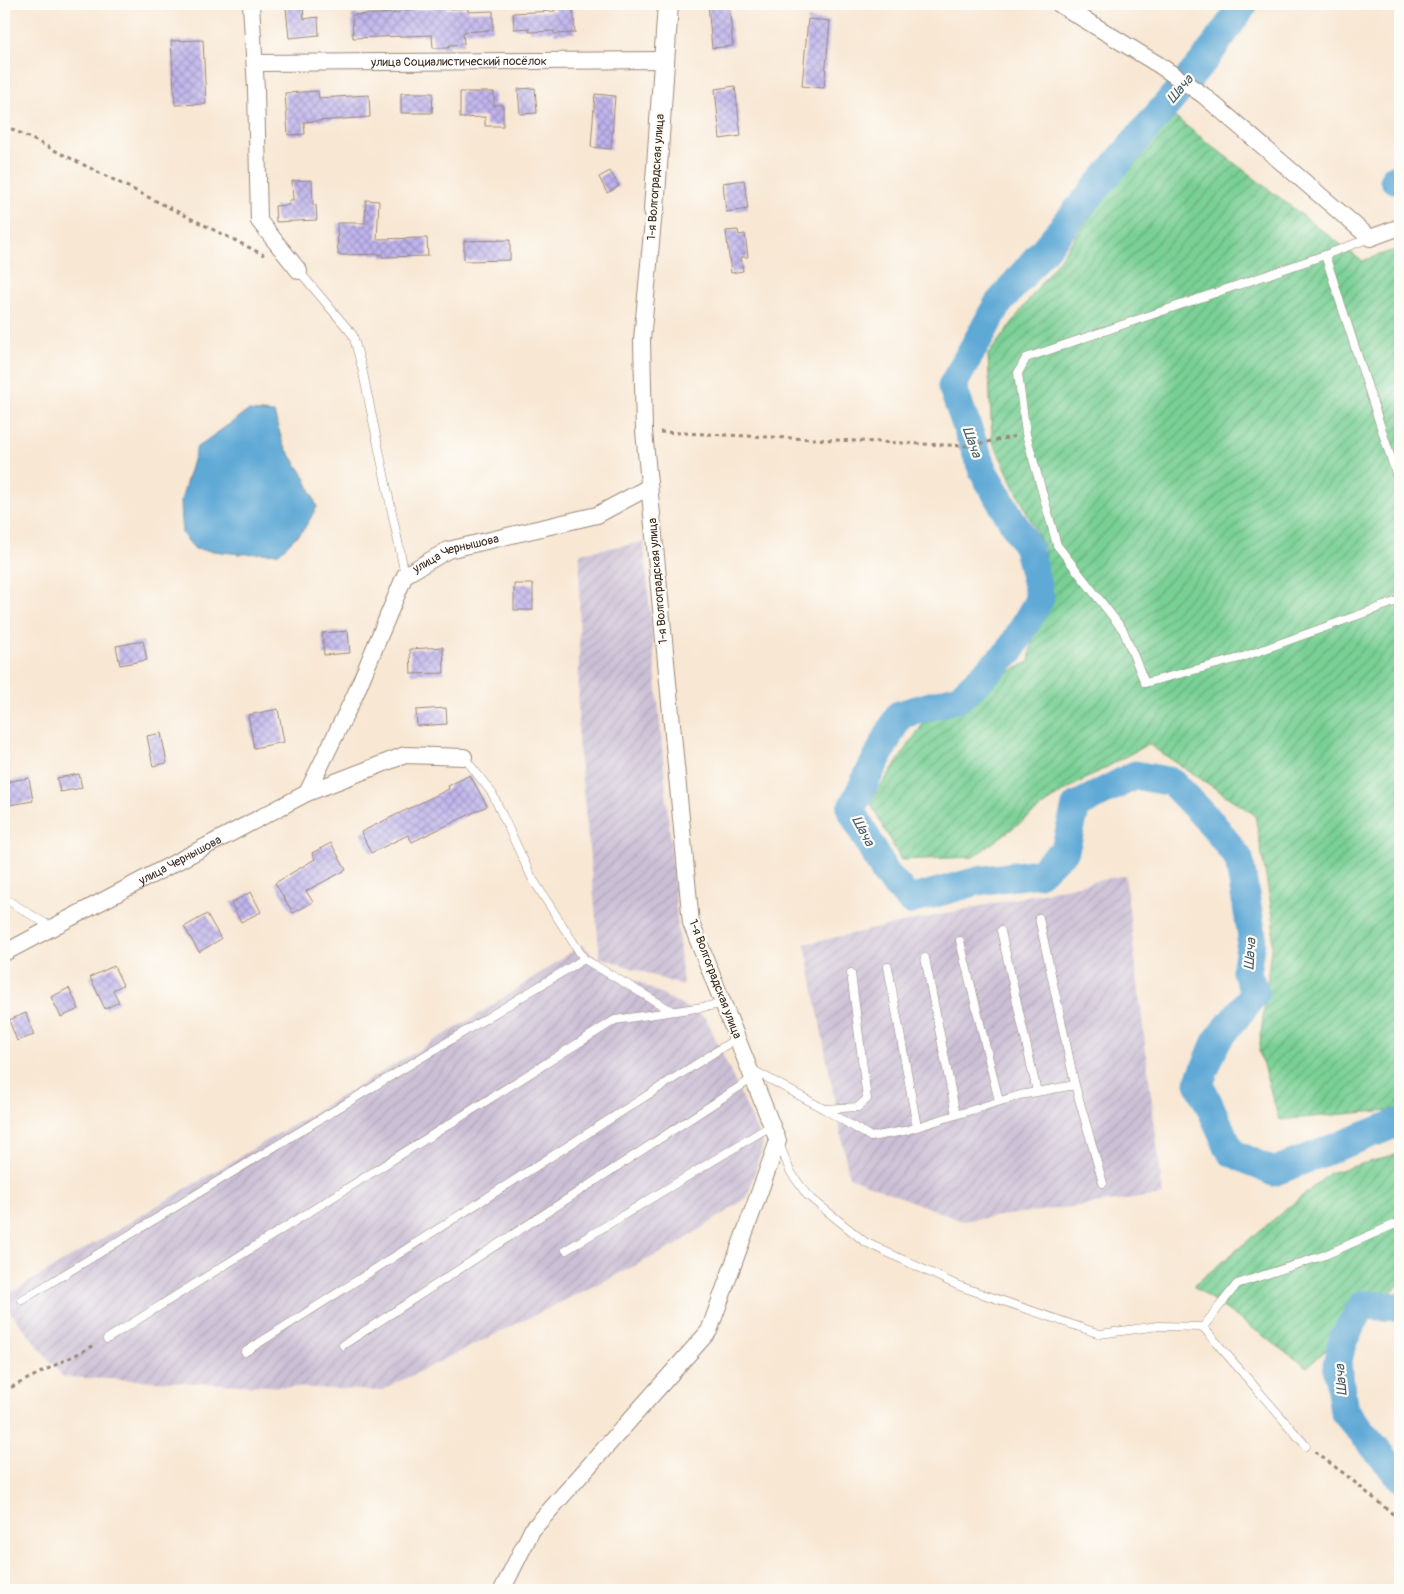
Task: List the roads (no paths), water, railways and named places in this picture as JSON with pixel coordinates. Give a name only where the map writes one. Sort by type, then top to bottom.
[{"type":"street","points":[[251,4],[256,63],[259,221],[298,272]]},
{"type":"street","name":"1-я Волгоградская улица","points":[[668,4],[654,210],[642,340],[644,431],[691,923],[778,1141]]},
{"type":"street","points":[[1059,4],[1159,65],[1203,95],[1370,238],[1400,227]]},
{"type":"street","name":"улица Социалистический посёлок","points":[[256,63],[663,60]]},
{"type":"street","name":"улица Чернышова","points":[[307,793],[355,695],[405,575],[448,550],[597,514],[649,487]]},
{"type":"street","name":"улица Чернышова","points":[[4,953],[307,793],[405,755],[464,757]]},
{"type":"street","points":[[502,1590],[532,1530],[709,1331],[778,1141]]},
{"type":"lane","points":[[1370,238],[1026,358],[1018,373],[1026,434],[1057,545],[1123,630],[1145,683],[1240,658],[1400,600]]},
{"type":"lane","points":[[1325,255],[1400,486]]},
{"type":"lane","points":[[298,272],[353,335],[362,368],[405,575]]},
{"type":"lane","points":[[464,757],[492,792],[532,878],[584,959],[672,1011]]},
{"type":"lane","points":[[4,898],[52,928]]},
{"type":"lane","points":[[1039,918],[1075,1085],[1103,1183]]},
{"type":"lane","points":[[1001,931],[1037,1092]]},
{"type":"lane","points":[[960,941],[998,1101]]},
{"type":"lane","points":[[925,958],[956,1115]]},
{"type":"lane","points":[[22,1300],[584,959]]},
{"type":"lane","points":[[888,966],[917,1127]]},
{"type":"lane","points":[[824,1108],[858,1107],[867,1099],[851,973]]},
{"type":"lane","points":[[107,1339],[615,1020],[723,1004]]},
{"type":"lane","points":[[245,1352],[737,1038]]},
{"type":"lane","points":[[343,1345],[751,1073],[824,1108],[871,1137],[917,1127],[998,1101],[1075,1085]]},
{"type":"lane","points":[[566,1250],[772,1125]]},
{"type":"lane","points":[[778,1141],[790,1171],[807,1195],[865,1242],[958,1286],[1100,1334],[1158,1326],[1203,1327],[1306,1446]]},
{"type":"lane","points":[[1203,1327],[1237,1284],[1324,1255],[1400,1222]]},
{"type":"water","points":[[248,411],[274,413],[283,444],[305,477],[317,507],[304,529],[279,553],[240,554],[195,549],[182,534],[181,500],[197,447]]},
{"type":"waterway","name":"Шача","points":[[1244,4],[1206,58],[998,304],[952,386],[983,471],[1028,548],[1040,598],[1010,651],[959,698],[899,715],[851,809],[886,874],[910,900],[978,881],[1039,873],[1065,850],[1076,806],[1135,775],[1172,782],[1214,826],[1239,859],[1252,936],[1246,971],[1255,993],[1216,1042],[1199,1083],[1231,1152],[1273,1172],[1400,1122]]},
{"type":"waterway","points":[[1394,179],[1400,177]]},
{"type":"waterway","name":"Шача","points":[[1400,1307],[1363,1305],[1343,1339],[1337,1365],[1344,1411],[1400,1477]]}]
